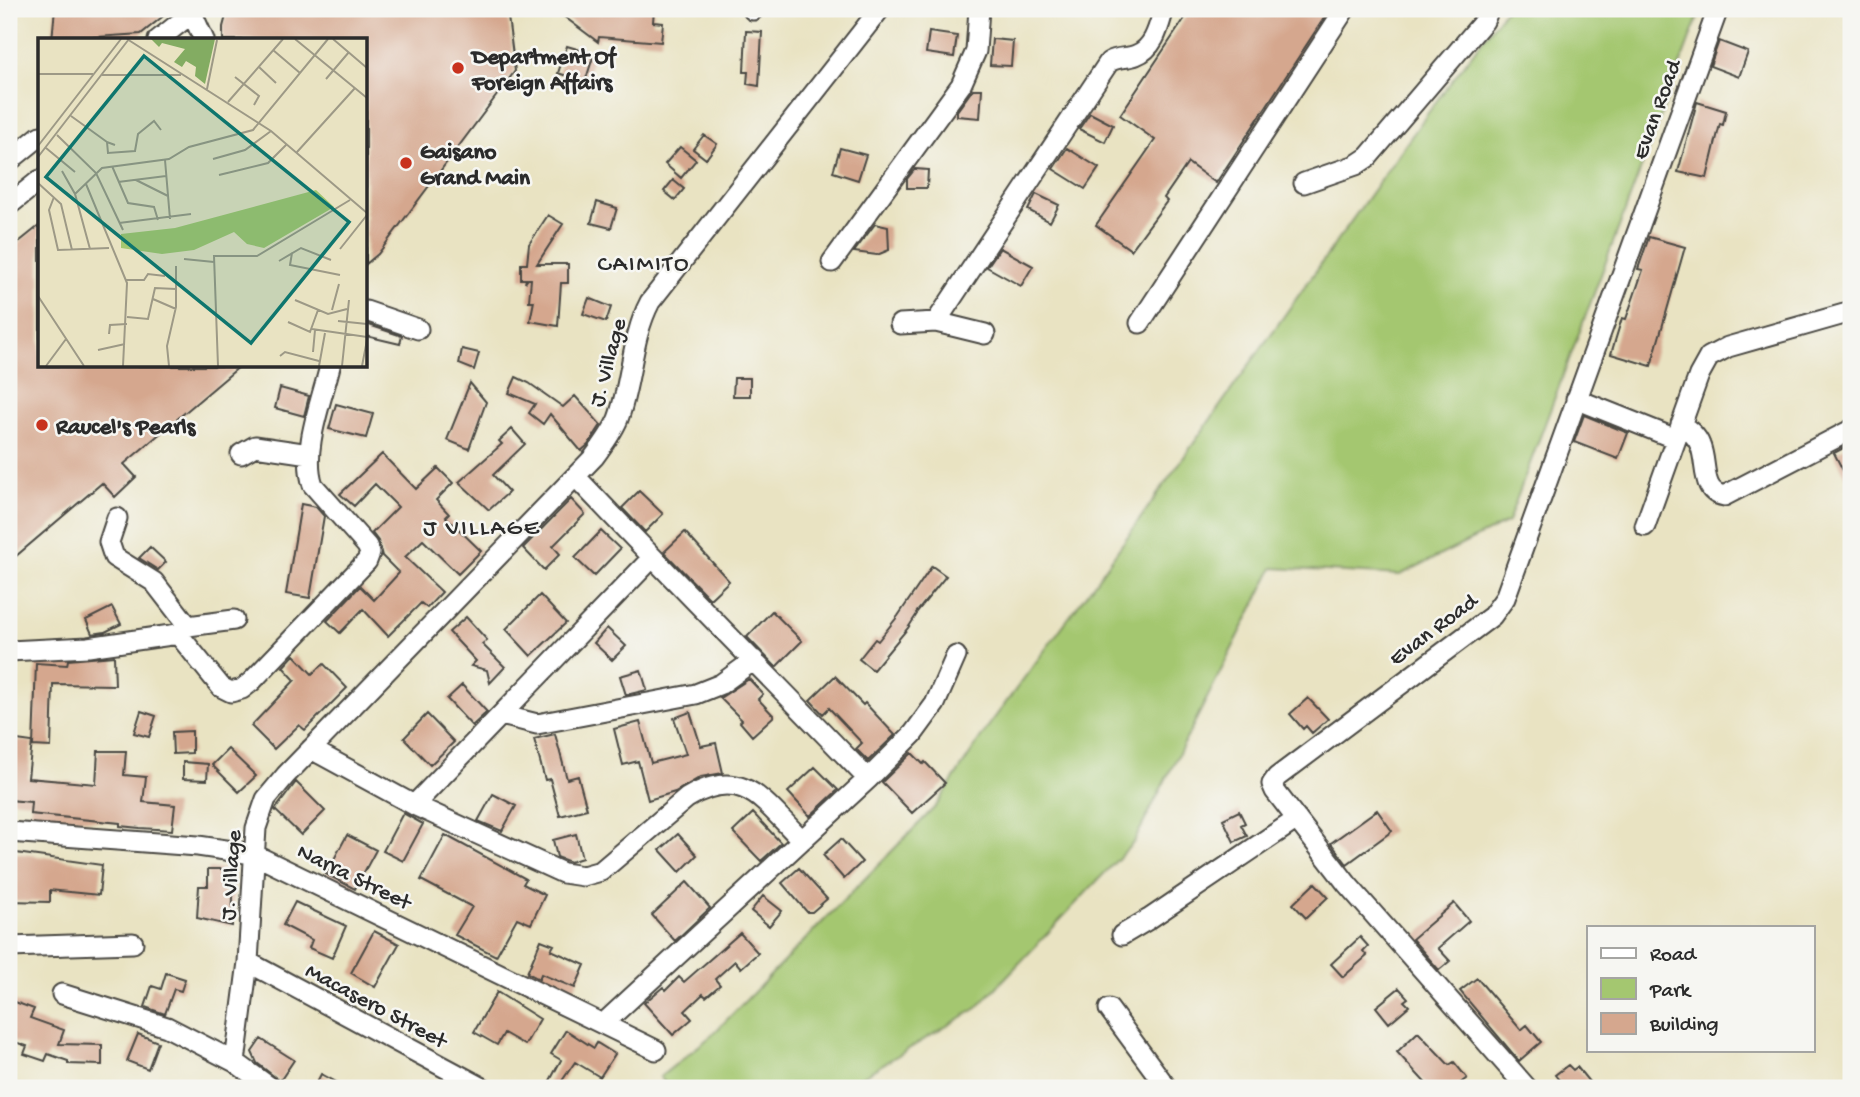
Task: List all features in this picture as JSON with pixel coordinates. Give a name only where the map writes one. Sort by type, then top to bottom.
[{"type":"street","name":"J. Village","points":[[235,1062],[248,962],[253,854],[258,820],[266,799],[576,477],[608,438],[618,419],[639,326],[650,302],[880,9]]},
{"type":"street","points":[[832,261],[961,85],[976,51],[979,9]]},
{"type":"street","points":[[936,322],[1110,62],[1116,57],[1135,56],[1147,48],[1155,37],[1164,9]]},
{"type":"street","points":[[1140,323],[1345,9]]},
{"type":"street","points":[[1304,183],[1356,165],[1368,157],[1484,21],[1489,9]]},
{"type":"street","name":"Evan Road","points":[[1527,1088],[1347,884],[1273,788],[1276,777],[1492,616],[1499,608],[1513,582],[1576,399],[1718,9]]},
{"type":"street","points":[[160,38],[194,11],[203,38]]},
{"type":"street","points":[[9,161],[38,138]]},
{"type":"street","points":[[9,205],[38,182]]},
{"type":"street","points":[[368,311],[418,329]]},
{"type":"street","points":[[1645,526],[1703,365],[1718,351],[1851,313]]},
{"type":"street","points":[[900,324],[936,322],[985,334]]},
{"type":"street","points":[[117,518],[109,542],[114,557],[154,582],[221,687],[231,692],[242,689],[367,561],[370,553],[367,546],[313,485],[309,473],[309,454],[330,368]]},
{"type":"street","points":[[1576,399],[1696,436],[1707,482],[1717,495],[1724,496],[1851,430]]},
{"type":"street","points":[[241,454],[255,446],[309,454]]},
{"type":"street","points":[[576,477],[868,779]]},
{"type":"street","points":[[414,806],[652,558]]},
{"type":"street","points":[[9,651],[88,647],[234,620]]},
{"type":"street","points":[[603,1024],[868,779],[925,720],[956,656]]},
{"type":"street","points":[[501,715],[537,724],[696,694],[721,684],[754,660]]},
{"type":"street","points":[[312,749],[414,806],[563,873],[583,876],[601,870],[687,798],[721,784],[740,785],[755,794],[802,841]]},
{"type":"street","points":[[1122,934],[1149,919],[1297,819]]},
{"type":"street","name":"Narra Street","points":[[9,832],[198,846],[253,854],[656,1050]]},
{"type":"street","points":[[9,947],[132,943]]},
{"type":"street","name":"Macasero Street","points":[[248,962],[483,1088]]},
{"type":"street","points":[[62,994],[167,1027],[235,1062],[252,1082],[271,1088]]},
{"type":"street","points":[[1109,1009],[1167,1088]]},
{"type":"green space","points":[[1506,9],[1701,9],[1508,522],[1400,575],[1273,568],[1134,842],[977,1008],[843,1088],[669,1088],[660,1077],[711,1036],[936,806],[990,724],[1096,581],[1435,103]]},
{"type":"building","points":[[55,9],[172,9],[141,34],[52,38]]},
{"type":"building","name":"Gaisano Grand Main","points":[[232,9],[507,9],[515,71],[378,254],[368,262],[368,38],[223,38],[226,16]]},
{"type":"building","points":[[554,9],[654,9],[653,22],[663,23],[661,42],[599,37],[598,42]]},
{"type":"building","points":[[1191,9],[1330,9],[1216,183],[1188,163],[1164,198],[1167,201],[1131,250],[1096,225],[1155,140],[1120,115]]},
{"type":"building","points":[[746,31],[762,32],[759,86],[747,84],[748,72],[744,72]]},
{"type":"building","points":[[929,32],[957,36],[954,57],[926,53]]},
{"type":"building","points":[[992,39],[1013,41],[1011,66],[990,65]]},
{"type":"building","points":[[1719,41],[1748,52],[1739,77],[1710,66]]},
{"type":"building","points":[[567,46],[594,54],[585,82],[558,73]]},
{"type":"building","points":[[973,89],[982,89],[980,118],[957,116],[957,111]]},
{"type":"building","points":[[1697,102],[1726,111],[1723,125],[1720,124],[1707,178],[1678,172]]},
{"type":"building","points":[[1090,113],[1113,125],[1105,142],[1079,129]]},
{"type":"building","points":[[704,135],[717,144],[706,159],[693,149]]},
{"type":"building","points":[[680,147],[696,160],[681,178],[665,164]]},
{"type":"building","points":[[840,148],[866,155],[858,180],[833,172]]},
{"type":"building","points":[[1067,148],[1099,168],[1085,189],[1053,169]]},
{"type":"building","points":[[915,169],[928,170],[927,188],[907,188],[907,179]]},
{"type":"building","points":[[673,180],[684,189],[675,200],[664,191]]},
{"type":"building","points":[[1036,194],[1059,205],[1050,222],[1028,210]]},
{"type":"building","points":[[597,202],[617,208],[611,228],[591,223]]},
{"type":"building","points":[[548,215],[563,224],[537,264],[568,264],[568,283],[561,283],[558,326],[530,321],[534,301],[529,301],[531,279],[525,283],[526,279],[521,279],[521,264],[527,264],[529,244]]},
{"type":"building","points":[[875,224],[888,227],[889,250],[877,255],[854,252]]},
{"type":"building","points":[[38,227],[38,368],[238,368],[124,464],[136,477],[115,497],[102,483],[9,562],[9,250]]},
{"type":"building","points":[[1649,237],[1685,247],[1651,366],[1611,354],[1622,318],[1626,319],[1643,270],[1638,269]]},
{"type":"building","points":[[1000,248],[1033,266],[1021,286],[987,267]]},
{"type":"building","points":[[589,298],[611,307],[606,322],[583,314]]},
{"type":"building","points":[[368,325],[402,336],[400,344],[368,336]]},
{"type":"building","points":[[462,349],[479,353],[474,370],[459,364]]},
{"type":"building","points":[[516,377],[563,407],[575,396],[601,425],[588,445],[581,451],[550,414],[543,424],[529,413],[535,404],[509,393]]},
{"type":"building","points":[[734,378],[750,378],[750,396],[733,396]]},
{"type":"building","points":[[470,383],[486,402],[469,449],[447,440]]},
{"type":"building","points":[[280,388],[309,396],[304,416],[275,408]]},
{"type":"building","points":[[336,404],[373,414],[366,438],[329,429]]},
{"type":"building","points":[[1584,415],[1628,433],[1618,459],[1574,442]]},
{"type":"building","points":[[512,429],[525,444],[493,475],[509,492],[489,510],[459,482],[502,444],[499,441]]},
{"type":"building","points":[[1851,444],[1851,486],[1834,453]]},
{"type":"building","points":[[382,454],[416,489],[438,468],[453,483],[436,500],[449,514],[446,517],[481,551],[458,574],[423,540],[405,557],[442,592],[427,608],[421,603],[388,636],[363,609],[340,633],[327,621],[360,586],[374,600],[399,573],[382,556],[378,541],[372,533],[398,507],[375,484],[354,506],[340,494]]},
{"type":"building","points":[[639,491],[663,514],[645,532],[622,508]]},
{"type":"building","points":[[571,499],[585,514],[553,546],[560,554],[544,570],[523,548]]},
{"type":"building","points":[[301,504],[316,507],[324,516],[310,598],[286,594]]},
{"type":"building","points":[[601,531],[620,549],[594,576],[575,558]]},
{"type":"building","points":[[685,532],[729,581],[710,599],[664,552]]},
{"type":"building","points":[[150,547],[166,562],[158,570],[139,558]]},
{"type":"building","points":[[932,566],[946,576],[873,670],[859,659],[898,616]]},
{"type":"building","points":[[540,595],[566,623],[531,656],[506,629]]},
{"type":"building","points":[[112,607],[121,624],[105,632],[92,634],[86,620]]},
{"type":"building","points":[[772,611],[802,641],[776,667],[747,637]]},
{"type":"building","points":[[466,617],[487,640],[482,644],[505,667],[490,683],[487,670],[471,666],[476,661],[449,632]]},
{"type":"building","points":[[607,628],[626,646],[612,660],[594,643]]},
{"type":"building","points":[[294,655],[312,674],[324,664],[347,688],[305,730],[299,725],[274,749],[251,726],[295,680],[283,667]]},
{"type":"building","points":[[114,656],[115,685],[53,684],[51,747],[33,746],[36,663],[67,665],[68,660]]},
{"type":"building","points":[[641,670],[647,690],[626,695],[620,676]]},
{"type":"building","points":[[835,676],[895,735],[868,761],[856,749],[862,743],[829,708],[823,714],[810,700]]},
{"type":"building","points":[[749,679],[763,694],[758,699],[774,716],[752,736],[740,722],[742,720],[720,698]]},
{"type":"building","points":[[462,685],[487,712],[472,726],[447,699]]},
{"type":"building","points":[[1308,698],[1328,719],[1312,733],[1306,726],[1303,729],[1290,714]]},
{"type":"building","points":[[141,711],[156,716],[149,737],[134,733]]},
{"type":"building","points":[[690,712],[701,746],[716,743],[723,773],[701,777],[675,792],[648,800],[638,761],[623,765],[614,729],[640,722],[651,763],[686,754],[674,718]]},
{"type":"building","points":[[427,714],[454,742],[430,765],[404,738]]},
{"type":"building","points":[[192,731],[192,753],[173,754],[172,732]]},
{"type":"building","points":[[555,734],[567,779],[578,776],[587,809],[560,816],[550,779],[545,780],[534,739]]},
{"type":"building","points":[[10,739],[32,742],[28,778],[96,784],[98,751],[126,751],[124,775],[146,777],[143,802],[175,805],[172,830],[30,814],[31,802],[9,800]]},
{"type":"building","points":[[228,749],[256,776],[239,792],[212,765]]},
{"type":"building","points":[[912,753],[945,783],[912,813],[882,782]]},
{"type":"building","points":[[183,762],[208,764],[207,780],[183,779]]},
{"type":"building","points":[[815,767],[838,790],[810,816],[788,792]]},
{"type":"building","points":[[296,782],[325,811],[301,835],[275,810]]},
{"type":"building","points":[[493,794],[516,806],[502,831],[478,821]]},
{"type":"building","points":[[1377,810],[1392,831],[1347,864],[1331,843]]},
{"type":"building","points":[[1239,811],[1245,823],[1241,825],[1247,836],[1234,842],[1223,819]]},
{"type":"building","points":[[403,813],[423,824],[403,861],[383,851]]},
{"type":"building","points":[[753,813],[781,843],[761,861],[733,832]]},
{"type":"building","points":[[576,834],[582,858],[570,862],[557,857],[553,840]]},
{"type":"building","points":[[678,834],[697,855],[680,872],[660,850]]},
{"type":"building","points":[[347,835],[376,850],[355,889],[326,874]]},
{"type":"building","points":[[445,835],[526,879],[523,884],[545,895],[531,924],[517,918],[496,956],[455,935],[472,907],[421,880]]},
{"type":"building","points":[[841,839],[862,862],[844,879],[823,855]]},
{"type":"building","points":[[9,852],[102,865],[99,895],[50,890],[50,902],[9,901]]},
{"type":"building","points":[[799,868],[827,899],[812,912],[807,912],[782,883]]},
{"type":"building","points":[[208,869],[234,869],[232,926],[197,918],[199,886],[208,886]]},
{"type":"building","points":[[687,882],[710,908],[675,941],[652,915]]},
{"type":"building","points":[[1315,883],[1328,897],[1306,918],[1293,904]]},
{"type":"building","points":[[763,896],[782,911],[769,926],[751,911]]},
{"type":"building","points":[[295,902],[346,926],[332,958],[309,948],[312,940],[283,925]]},
{"type":"building","points":[[1454,903],[1469,921],[1438,948],[1450,961],[1439,970],[1412,939]]},
{"type":"building","points":[[374,931],[399,944],[375,987],[351,973]]},
{"type":"building","points":[[740,933],[758,953],[741,968],[735,961],[715,979],[720,985],[706,997],[703,994],[685,1011],[692,1019],[673,1035],[644,1003],[663,987],[666,990],[679,977],[684,982]]},
{"type":"building","points":[[1360,937],[1368,946],[1363,951],[1367,956],[1343,977],[1331,964]]},
{"type":"building","points":[[541,940],[554,945],[551,950],[585,965],[575,988],[541,974],[539,979],[527,973]]},
{"type":"building","points":[[166,973],[185,979],[181,991],[174,989],[165,1014],[145,1007],[152,986],[161,989]]},
{"type":"building","points":[[1477,978],[1521,1030],[1527,1025],[1541,1042],[1519,1061],[1460,991]]},
{"type":"building","points":[[1399,988],[1408,998],[1404,1001],[1409,1006],[1389,1023],[1376,1007]]},
{"type":"building","points":[[497,992],[540,1019],[525,1045],[504,1033],[497,1045],[474,1032]]},
{"type":"building","points":[[15,1002],[34,1009],[30,1018],[64,1030],[59,1044],[102,1045],[102,1065],[68,1064],[68,1061],[48,1054],[45,1061],[24,1054],[27,1046],[9,1040],[9,1021]]},
{"type":"building","points":[[566,1030],[594,1048],[597,1043],[615,1054],[600,1077],[575,1062],[557,1088],[546,1088],[561,1060],[551,1054]]},
{"type":"building","points":[[1418,1032],[1449,1065],[1454,1062],[1467,1078],[1454,1088],[1430,1088],[1397,1052]]},
{"type":"building","points":[[138,1034],[158,1042],[148,1069],[127,1061]]},
{"type":"building","points":[[261,1039],[294,1060],[280,1081],[257,1063],[252,1052]]},
{"type":"building","points":[[1568,1065],[1573,1070],[1577,1067],[1594,1088],[1548,1088],[1559,1080],[1555,1075]]},
{"type":"building","points":[[321,1074],[347,1088],[314,1088]]},
{"type":"place","name":"Department Of Foreign Affairs","points":[[458,68]]},
{"type":"place","name":"Gaisano Grand Main","points":[[406,163]]},
{"type":"place","name":"Raucel's Pearls","points":[[42,425]]},
{"type":"district","name":"CAIMITO","points":[[644,262]]},
{"type":"district","name":"J VILLAGE","points":[[482,526]]}]
